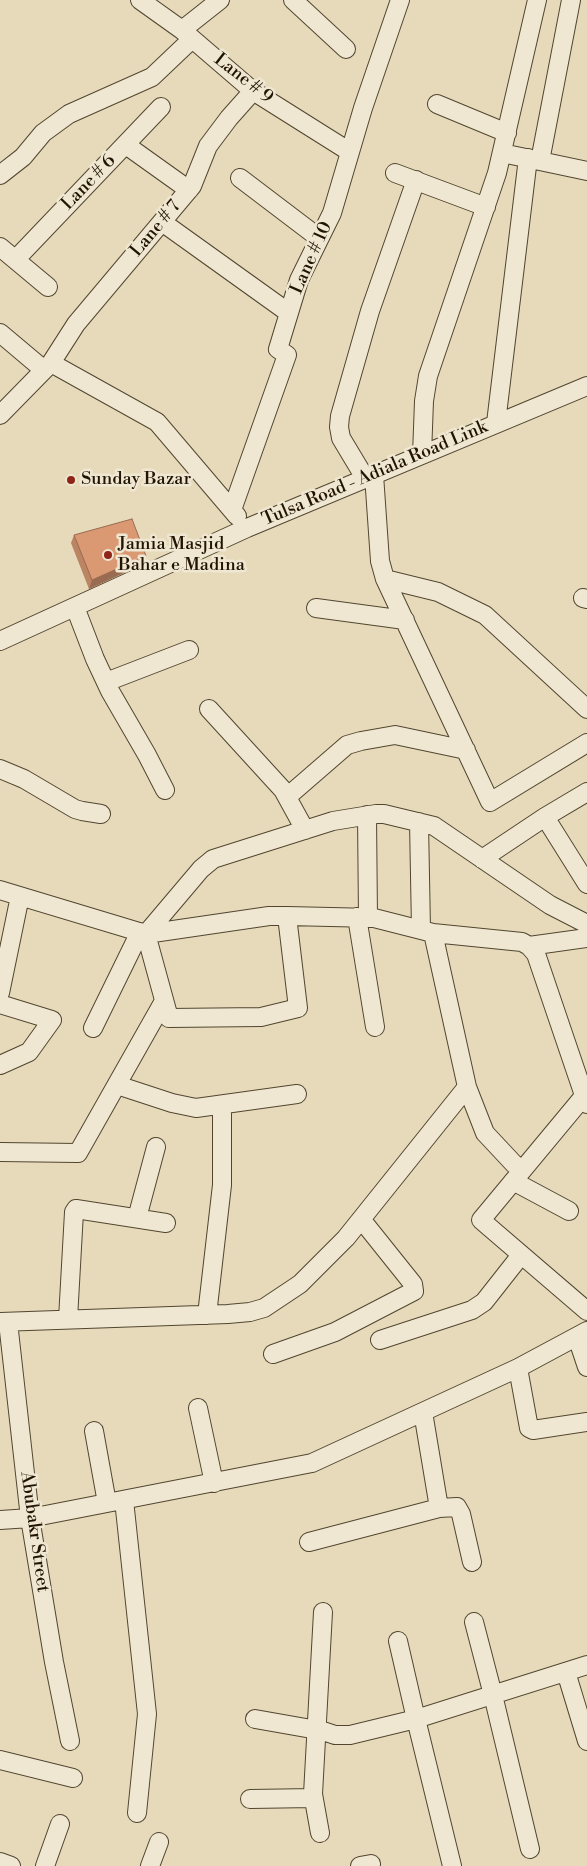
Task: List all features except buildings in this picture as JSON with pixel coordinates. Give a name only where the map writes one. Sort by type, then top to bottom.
[{"type":"street","name":"Lane # 9","points":[[140,0],[187,34],[253,91],[350,152]]},
{"type":"street","points":[[0,175],[24,157],[43,133],[69,114],[152,77],[187,34],[220,0]]},
{"type":"street","points":[[293,0],[346,49]]},
{"type":"street","name":"Lane # 10","points":[[232,510],[287,355],[278,349],[299,280],[332,213],[363,108],[400,0]]},
{"type":"street","points":[[422,454],[424,401],[428,376],[486,207],[502,153],[537,0]]},
{"type":"street","points":[[496,423],[534,160],[571,0]]},
{"type":"street","name":"Lane # 7","points":[[0,415],[47,366],[76,324],[189,190],[208,146],[253,91]]},
{"type":"street","points":[[437,104],[507,133]]},
{"type":"street","name":"Lane # 6","points":[[16,259],[161,107]]},
{"type":"street","points":[[126,145],[189,190]]},
{"type":"street","points":[[502,153],[587,171]]},
{"type":"street","points":[[395,173],[486,207]]},
{"type":"street","points":[[240,178],[319,238]]},
{"type":"street","points":[[416,180],[370,311],[340,416],[341,438],[370,476],[380,561],[386,579],[490,802],[587,743]]},
{"type":"street","points":[[162,222],[289,313]]},
{"type":"street","points":[[0,246],[48,287]]},
{"type":"street","points":[[0,334],[47,366],[157,422],[247,528]]},
{"type":"street","name":"Tulsa Road - Adiala Road Link","points":[[0,640],[247,528],[587,386]]},
{"type":"street","points":[[386,579],[438,592],[485,615],[587,709]]},
{"type":"street","points":[[75,607],[106,682],[147,755],[164,790]]},
{"type":"street","points":[[316,608],[405,620]]},
{"type":"street","points":[[106,682],[189,650]]},
{"type":"street","points":[[210,709],[283,790],[305,830]]},
{"type":"street","points":[[287,797],[347,745],[361,741],[395,735],[466,750]]},
{"type":"street","points":[[0,769],[24,778],[75,809],[82,812],[101,814]]},
{"type":"street","points":[[482,859],[545,817],[587,792]]},
{"type":"street","points":[[93,1028],[143,933],[201,869],[213,859],[332,821],[384,814],[434,826],[550,905],[587,924]]},
{"type":"street","points":[[367,815],[363,918],[374,1027]]},
{"type":"street","points":[[545,817],[587,884]]},
{"type":"street","points":[[419,822],[427,932],[468,1087],[485,1133],[514,1164],[518,1175],[570,1211]]},
{"type":"street","points":[[0,890],[143,933],[269,916],[363,918],[427,932],[522,942],[529,946],[536,954],[586,1100],[480,1220],[587,1311]]},
{"type":"street","points":[[0,993],[20,896]]},
{"type":"street","points":[[143,933],[169,1018],[261,1017],[298,1008],[287,916]]},
{"type":"street","points":[[529,946],[587,938]]},
{"type":"street","points":[[0,1152],[78,1154],[164,1001]]},
{"type":"street","points":[[0,1004],[52,1020],[29,1052],[0,1065]]},
{"type":"street","points":[[117,1086],[172,1103],[196,1108],[222,1106],[297,1094]]},
{"type":"street","points":[[4,1322],[207,1315],[250,1312],[264,1308],[300,1284],[346,1238],[468,1087]]},
{"type":"street","points":[[207,1315],[222,1185],[222,1106]]},
{"type":"street","points":[[136,1218],[156,1147]]},
{"type":"street","points":[[68,1319],[74,1212],[80,1208],[166,1223]]},
{"type":"street","points":[[273,1354],[335,1332],[414,1291],[413,1284],[360,1219]]},
{"type":"street","points":[[380,1340],[472,1310],[484,1302],[521,1255]]},
{"type":"street","name":"Abubakr Street","points":[[4,1322],[30,1518],[54,1662],[70,1741]]},
{"type":"street","points":[[0,1520],[30,1518],[312,1463],[518,1368],[582,1334],[587,1367]]},
{"type":"street","points":[[518,1368],[529,1428],[533,1430],[587,1422]]},
{"type":"street","points":[[198,1408],[214,1483]]},
{"type":"street","points":[[423,1412],[439,1508]]},
{"type":"street","points":[[94,1431],[107,1503]]},
{"type":"street","points":[[124,1500],[147,1714],[137,1813]]},
{"type":"street","points":[[309,1542],[439,1508],[456,1507],[461,1514],[472,1562]]},
{"type":"street","points":[[320,1833],[314,1798],[323,1612]]},
{"type":"street","points":[[474,1622],[530,1849]]},
{"type":"street","points":[[398,1641],[452,1866]]},
{"type":"street","points":[[255,1719],[335,1735],[350,1734],[416,1720],[587,1665]]},
{"type":"street","points":[[566,1672],[587,1741]]},
{"type":"street","points":[[0,1760],[73,1778]]},
{"type":"street","points":[[250,1798],[314,1798]]},
{"type":"street","points":[[45,1866],[60,1824]]},
{"type":"street","points":[[150,1866],[160,1842]]},
{"type":"street","points":[[0,1862],[11,1866]]},
{"type":"place","name":"Sunday Bazar","points":[[71,480]]},
{"type":"place","name":"Jamia Masjid Bahar e Madina","points":[[108,555]]}]
